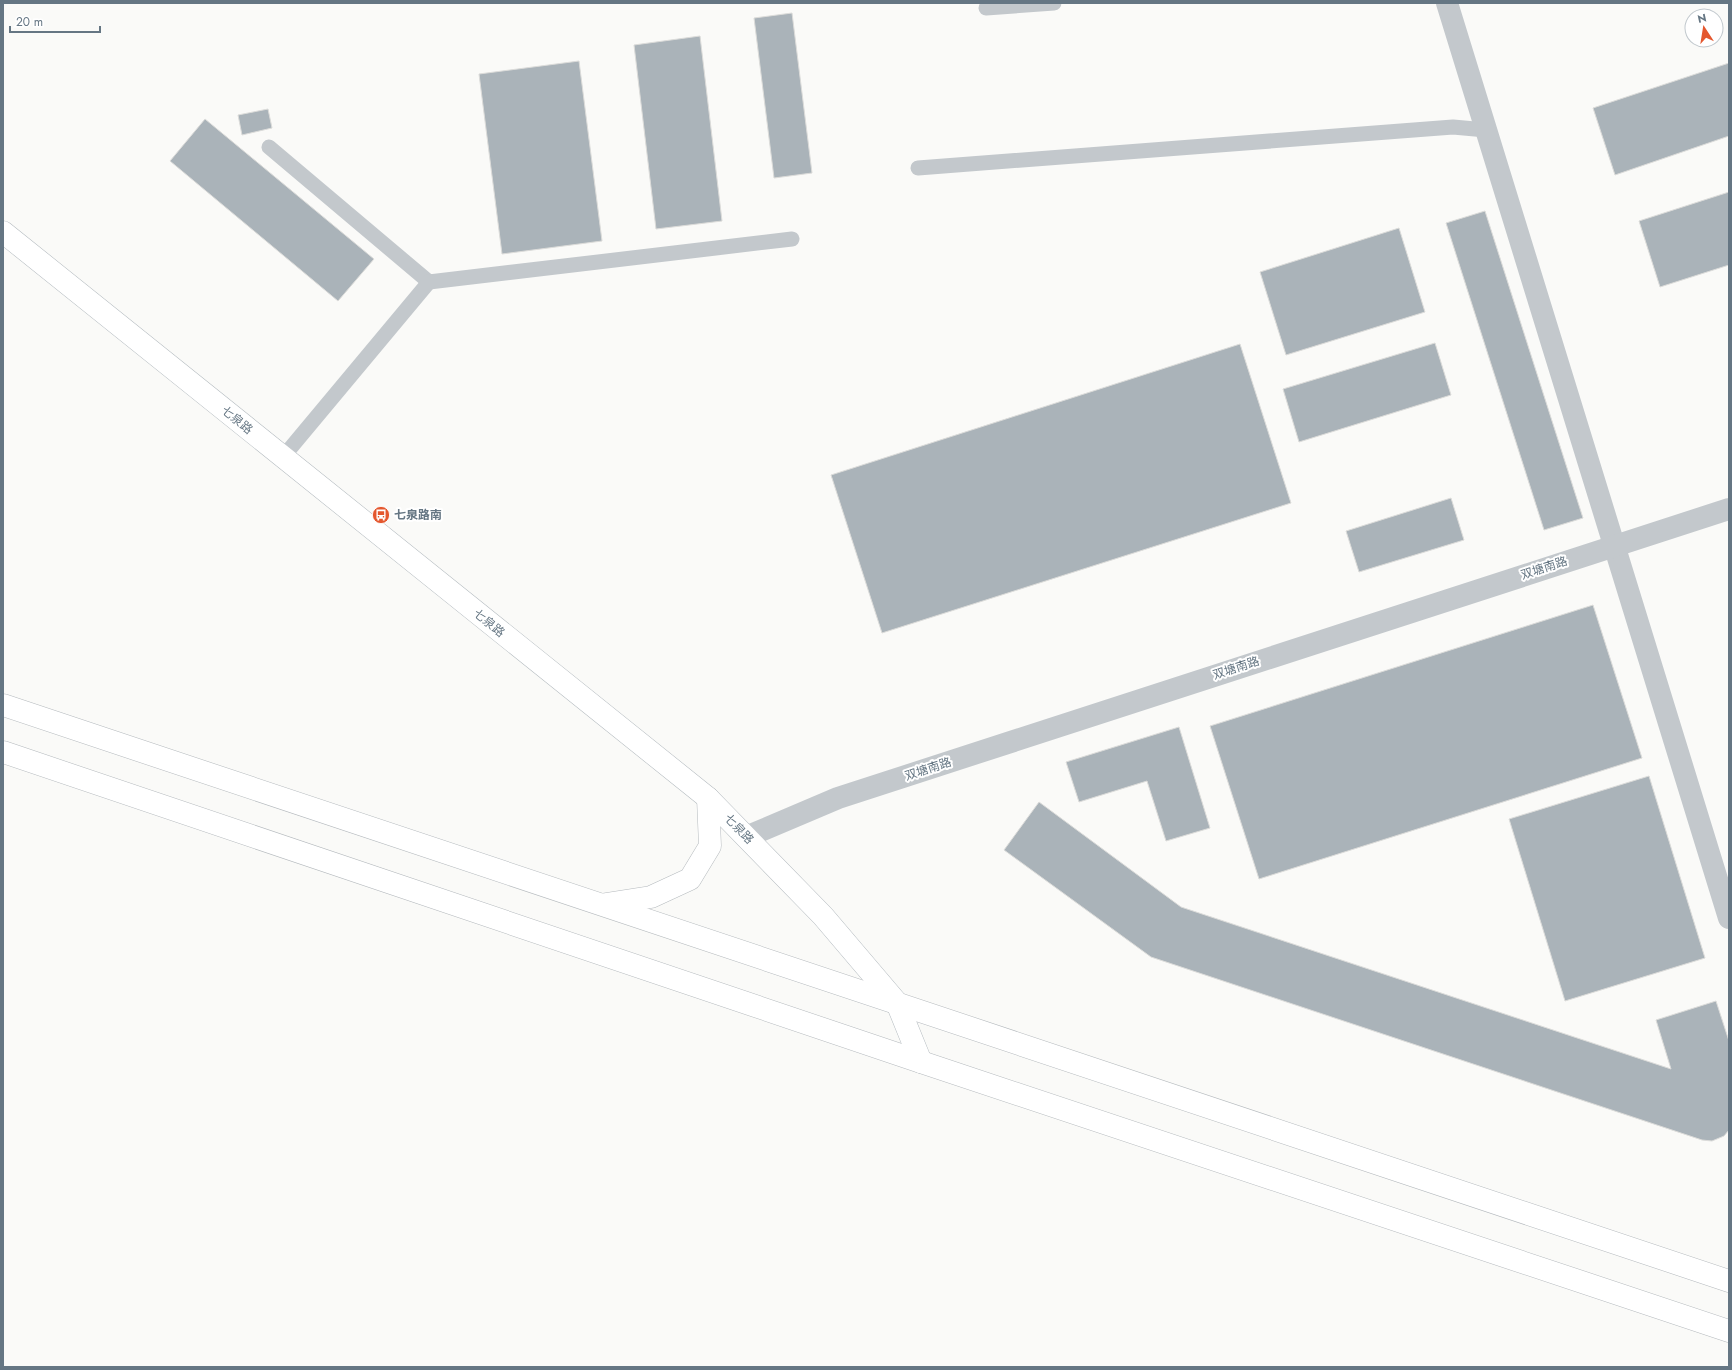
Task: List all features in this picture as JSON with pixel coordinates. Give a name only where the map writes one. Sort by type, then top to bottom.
[{"type":"main road","name":"七泉路","points":[[3,232],[708,798],[823,916],[897,1003],[922,1062]]},
{"type":"main road","points":[[3,705],[1729,1281]]},
{"type":"main road","points":[[3,752],[922,1062],[1729,1331]]},
{"type":"main road","points":[[600,904],[651,897],[690,879],[710,846],[708,798]]},
{"type":"street","points":[[1447,3],[1729,918]]},
{"type":"street","name":"双塘南路","points":[[746,837],[838,798],[1729,509]]},
{"type":"lane","points":[[986,8],[1054,3]]},
{"type":"lane","points":[[918,168],[1453,127],[1486,130]]},
{"type":"lane","points":[[270,147],[429,282]]},
{"type":"lane","points":[[283,457],[429,282],[792,239]]},
{"type":"building","points":[[792,13],[812,173],[774,178],[754,18]]},
{"type":"building","points":[[700,36],[722,221],[656,229],[634,45]]},
{"type":"building","points":[[579,61],[602,241],[502,254],[479,74]]},
{"type":"building","points":[[1729,63],[1729,136],[1615,175],[1593,108]]},
{"type":"building","points":[[268,109],[272,128],[242,135],[238,115]]},
{"type":"building","points":[[205,119],[374,259],[338,301],[170,161]]},
{"type":"building","points":[[1729,192],[1729,265],[1660,287],[1639,221]]},
{"type":"building","points":[[1485,211],[1583,518],[1544,530],[1446,223]]},
{"type":"building","points":[[1399,228],[1425,312],[1286,355],[1260,272]]},
{"type":"building","points":[[1435,343],[1451,395],[1299,442],[1283,389]]},
{"type":"building","points":[[1240,344],[1291,503],[882,633],[831,475]]},
{"type":"building","points":[[1451,498],[1464,540],[1359,572],[1346,531]]},
{"type":"building","points":[[1593,605],[1642,758],[1259,879],[1210,726]]},
{"type":"building","points":[[1179,727],[1210,828],[1166,841],[1147,781],[1079,802],[1066,762]]},
{"type":"building","points":[[1649,776],[1705,958],[1565,1001],[1509,819]]},
{"type":"building","points":[[1039,802],[1181,907],[1671,1069],[1656,1020],[1716,1001],[1729,1041],[1729,1130],[1724,1136],[1712,1141],[1702,1140],[1151,957],[1004,850]]},
{"type":"place","name":"七泉路南","points":[[381,515]]}]
